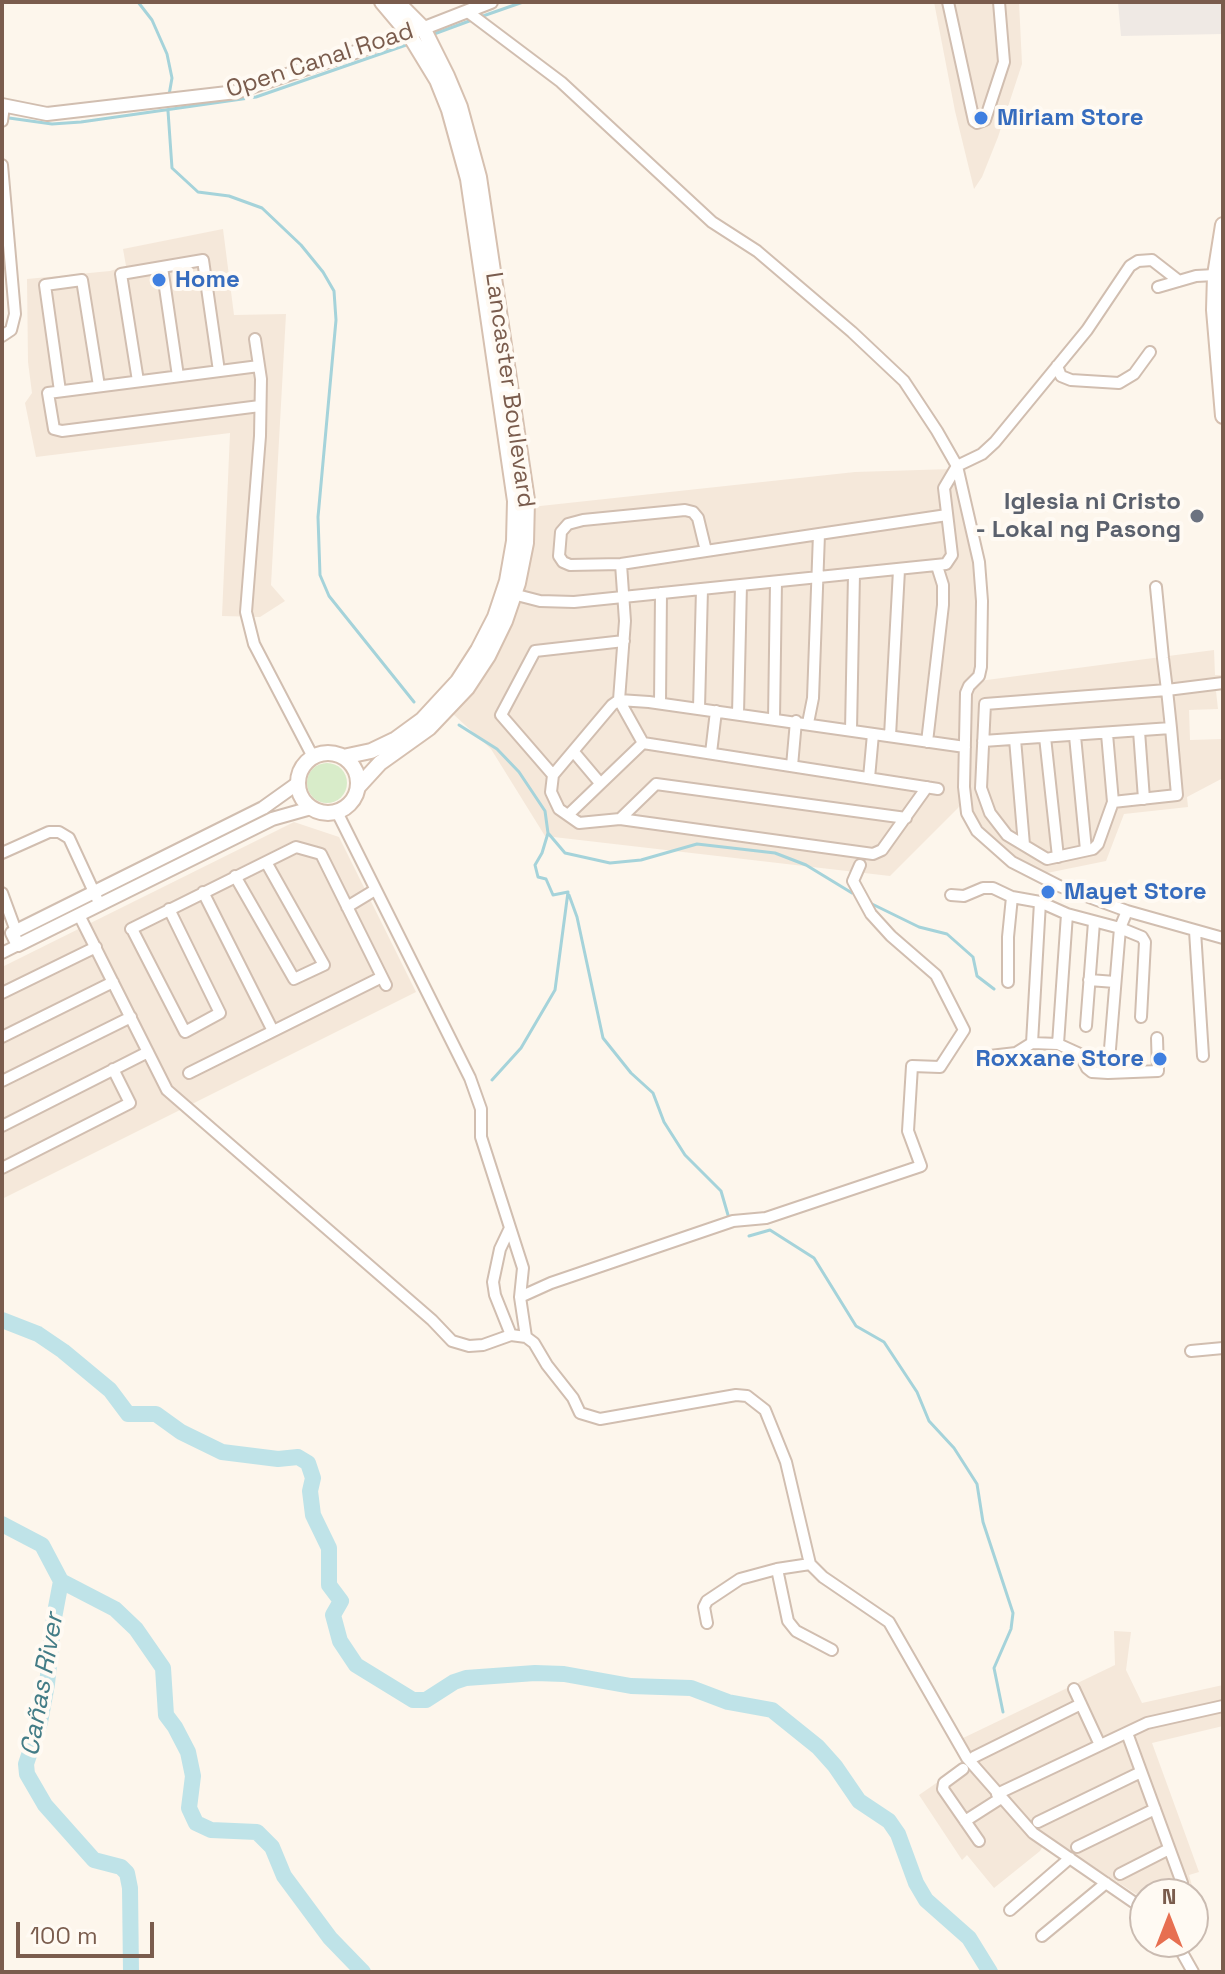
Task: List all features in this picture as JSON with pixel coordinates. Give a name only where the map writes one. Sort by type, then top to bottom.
[{"type":"main road","name":"Lancaster Boulevard","points":[[382,2],[416,31]]},
{"type":"main road","name":"Lancaster Boulevard","points":[[358,787],[380,763],[429,728],[467,688],[488,656],[509,593],[514,541],[515,501],[468,179],[449,110],[437,80],[416,31],[397,2]]},
{"type":"main road","points":[[1223,225],[1215,275],[1215,333],[1223,416]]},
{"type":"main road","name":"Lancaster Boulevard","points":[[343,757],[371,751],[396,739],[422,720],[458,681],[509,593]]},
{"type":"main road","points":[[327,753],[343,757],[355,770],[358,787],[352,802],[337,812],[311,808],[303,799],[298,783],[303,767],[313,757],[327,753]]},
{"type":"street","name":"Open Canal Road","points":[[3,106],[47,114],[236,92],[491,2]]},
{"type":"street","points":[[948,2],[974,121],[977,123],[985,120],[1004,62],[999,2]]},
{"type":"street","points":[[468,12],[561,82],[712,222],[757,251],[883,361],[904,381],[957,466],[979,562],[982,601],[981,667],[979,676],[967,689],[964,800],[967,813],[983,839],[1012,862],[1059,886],[1127,911],[1223,938]]},
{"type":"street","points":[[2,121],[3,106]]},
{"type":"street","points":[[2,165],[15,314],[11,330],[2,336]]},
{"type":"street","points":[[138,381],[121,274],[203,260],[219,371]]},
{"type":"street","points":[[509,593],[540,601],[574,602],[946,564],[952,555],[944,488],[957,466],[982,454],[995,442],[1087,330],[1130,266],[1138,261],[1152,260],[1179,281]]},
{"type":"street","points":[[162,267],[178,376]]},
{"type":"street","points":[[1158,287],[1215,275]]},
{"type":"street","points":[[60,391],[45,285],[82,280],[99,386]]},
{"type":"street","points":[[255,339],[260,406],[246,612],[254,644],[313,757]]},
{"type":"street","points":[[1057,366],[1061,376],[1071,380],[1119,383],[1134,374],[1150,352]]},
{"type":"street","points":[[259,366],[48,393],[54,429],[62,431],[260,406]]},
{"type":"street","points":[[706,551],[698,518],[693,512],[685,510],[568,524],[561,532],[559,556],[570,565],[621,564],[947,515]]},
{"type":"street","points":[[808,723],[813,698],[819,534]]},
{"type":"street","points":[[621,564],[624,641],[619,700],[643,743]]},
{"type":"street","points":[[927,742],[943,605],[943,585],[937,566]]},
{"type":"street","points":[[890,736],[899,570]]},
{"type":"street","points":[[851,730],[854,574]]},
{"type":"street","points":[[774,719],[776,582]]},
{"type":"street","points":[[738,714],[741,585]]},
{"type":"street","points":[[1113,802],[1177,795],[1156,587]]},
{"type":"street","points":[[699,708],[702,589]]},
{"type":"street","points":[[660,703],[661,593]]},
{"type":"street","points":[[553,775],[501,715],[535,651],[624,641]]},
{"type":"street","points":[[1107,734],[1113,802],[1098,844],[1047,859],[1007,835],[990,813],[981,788],[985,704],[1223,683]]},
{"type":"street","points":[[619,700],[796,721],[965,747]]},
{"type":"street","points":[[619,700],[553,775],[551,792],[559,809],[579,823],[620,819],[873,854],[882,850],[932,788],[643,743]]},
{"type":"street","points":[[711,753],[716,711]]},
{"type":"street","points":[[792,766],[796,721]]},
{"type":"street","points":[[983,741],[1171,728]]},
{"type":"street","points":[[1139,731],[1144,799]]},
{"type":"street","points":[[869,778],[873,734]]},
{"type":"street","points":[[1075,736],[1086,850]]},
{"type":"street","points":[[1045,737],[1058,857]]},
{"type":"street","points":[[1015,739],[1024,845]]},
{"type":"street","points":[[568,815],[643,743]]},
{"type":"street","points":[[573,751],[600,783]]},
{"type":"street","points":[[2,953],[15,936],[93,892],[263,808],[298,783]]},
{"type":"street","points":[[620,819],[656,784],[906,818]]},
{"type":"street","points":[[15,936],[79,915],[272,819],[311,808]]},
{"type":"street","points":[[337,812],[470,1078],[481,1109],[481,1137],[523,1268],[520,1297],[526,1337]]},
{"type":"street","points":[[2,853],[49,832],[59,832],[69,838],[100,905]]},
{"type":"street","points":[[169,909],[220,1013],[185,1032],[132,929],[169,909],[296,847],[321,854],[384,981],[189,1073]]},
{"type":"street","points":[[235,876],[294,979],[324,965],[266,862]]},
{"type":"street","points":[[520,1297],[551,1283],[733,1221],[766,1218],[921,1166],[908,1131],[912,1066],[940,1067],[964,1030],[936,975],[871,914],[853,881],[860,865]]},
{"type":"street","points":[[951,895],[964,896],[983,888],[993,888],[1012,897],[1040,902],[1067,914],[1142,937],[1145,942],[1141,1017]]},
{"type":"street","points":[[347,907],[375,890]]},
{"type":"street","points":[[203,892],[273,1031]]},
{"type":"street","points":[[2,893],[15,936]]},
{"type":"street","points":[[1008,982],[1012,897]]},
{"type":"street","points":[[1032,1043],[1040,902]]},
{"type":"street","points":[[1108,1073],[1120,928],[1127,911]]},
{"type":"street","points":[[1058,1044],[1067,914]]},
{"type":"street","points":[[79,915],[167,1090],[452,1341],[469,1346],[483,1345],[511,1335],[526,1337],[534,1343],[580,1413],[600,1419],[715,1398],[747,1396],[765,1410],[786,1462],[810,1564],[823,1577],[889,1622],[967,1758],[1033,1833],[1129,1899]]},
{"type":"street","points":[[1086,1026],[1094,922]]},
{"type":"street","points":[[1195,931],[1203,1056]]},
{"type":"street","points":[[2,993],[96,947]]},
{"type":"street","points":[[1089,980],[1115,982]]},
{"type":"street","points":[[2,1037],[113,982]]},
{"type":"street","points":[[2,1081],[131,1017]]},
{"type":"street","points":[[990,1056],[1016,1053],[1032,1043],[1058,1044],[1080,1054],[1092,1072],[1159,1070],[1157,1038]]},
{"type":"street","points":[[2,1126],[148,1052]]},
{"type":"street","points":[[2,1168],[130,1103],[113,1069]]},
{"type":"street","points":[[510,1228],[500,1249],[493,1282],[511,1335]]},
{"type":"street","points":[[1191,1351],[1223,1348]]},
{"type":"street","points":[[707,1623],[704,1607],[707,1601],[740,1579],[810,1564]]},
{"type":"street","points":[[777,1569],[788,1621],[796,1631],[832,1650]]},
{"type":"street","points":[[1074,1689],[1100,1745]]},
{"type":"street","points":[[974,1757],[1081,1704]]},
{"type":"street","points":[[965,1821],[999,1796],[1147,1723],[1223,1706]]},
{"type":"street","points":[[1127,1733],[1180,1878]]},
{"type":"street","points":[[963,1769],[943,1786],[979,1841]]},
{"type":"street","points":[[1038,1822],[1141,1772]]},
{"type":"street","points":[[1077,1847],[1155,1809]]},
{"type":"street","points":[[1120,1874],[1169,1849]]},
{"type":"street","points":[[1010,1910],[1070,1858]]},
{"type":"street","points":[[1042,1936],[1106,1883]]},
{"type":"shaded area","points":[[934,2],[1019,2],[1022,64],[998,137],[974,189],[955,111]]},
{"type":"shaded area","points":[[1118,2],[1223,2],[1223,34],[1121,36]]},
{"type":"shaded area","points":[[223,229],[234,315],[286,314],[271,585],[285,601],[260,617],[222,616],[230,433],[36,457],[25,403],[32,393],[28,362],[27,279],[110,271],[126,266],[123,249]]},
{"type":"shaded area","points":[[952,469],[976,581],[979,681],[1214,650],[1215,675],[1223,675],[1223,689],[1216,691],[1218,709],[1189,710],[1190,740],[1223,739],[1223,778],[1187,797],[1188,807],[1124,814],[1106,861],[1042,874],[1001,849],[974,816],[965,795],[958,808],[890,876],[545,836],[491,749],[452,713],[485,674],[511,627],[529,556],[531,507],[855,472]]},
{"type":"shaded area","points":[[294,822],[339,837],[416,992],[2,1199],[2,967]]},
{"type":"shaded area","points":[[1114,1631],[1131,1632],[1126,1670],[1142,1703],[1223,1685],[1223,1726],[1152,1743],[1199,1872],[1189,1875],[1190,1878],[1129,1878],[1129,1890],[1048,1837],[1040,1851],[994,1888],[967,1855],[962,1860],[919,1795],[971,1759],[959,1740],[1115,1665]]},
{"type":"green space","points":[[327,763],[341,769],[347,783],[341,797],[327,803],[313,797],[307,783],[313,769]]},
{"type":"waterway","points":[[138,2],[152,20],[167,54],[172,78],[169,95]]},
{"type":"waterway","points":[[483,16],[523,2]]},
{"type":"waterway","points":[[434,34],[472,20]]},
{"type":"waterway","points":[[9,118],[52,124],[81,122],[256,97],[409,44]]},
{"type":"waterway","points":[[168,111],[172,168],[198,192],[229,196],[262,208],[301,245],[334,291],[336,320],[318,517],[320,575],[329,596],[414,702]]},
{"type":"waterway","points":[[459,725],[497,749],[519,772],[545,811],[548,833],[535,865],[538,877],[546,879],[553,895],[568,892],[555,990],[521,1048],[492,1080]]},
{"type":"waterway","points":[[548,833],[565,853],[610,863],[641,860],[697,844],[775,853],[806,865],[852,893]]},
{"type":"waterway","points":[[569,895],[577,917],[603,1038],[631,1073],[653,1093],[664,1122],[685,1155],[721,1191],[728,1215]]},
{"type":"waterway","points":[[872,904],[919,927],[947,934],[973,957],[977,976],[994,989]]},
{"type":"waterway","points":[[749,1236],[770,1230],[814,1258],[856,1326],[884,1342],[917,1392],[929,1421],[954,1448],[977,1484],[983,1522],[1013,1613],[1011,1629],[994,1668],[1003,1712]]},
{"type":"waterway","points":[[2,1320],[38,1334],[63,1351],[110,1390],[128,1414],[156,1414],[181,1432],[222,1452],[278,1459],[298,1457],[308,1463],[313,1478],[310,1491],[313,1515],[329,1548],[329,1585],[341,1601],[333,1615],[340,1641],[356,1665],[413,1700],[426,1700],[466,1678],[535,1673],[564,1674],[631,1686],[691,1688],[728,1702],[772,1710],[818,1747],[859,1801],[889,1821],[898,1834],[916,1883],[926,1900],[969,1938],[990,1972]]},
{"type":"waterway","name":"Cañas River","points":[[2,1524],[42,1545],[61,1581],[47,1684],[40,1722],[26,1764],[27,1774],[45,1805],[94,1860],[121,1867],[127,1873],[131,1972]]},
{"type":"waterway","points":[[61,1581],[115,1609],[136,1629],[163,1668],[166,1715],[188,1752],[193,1776],[189,1808],[196,1823],[211,1830],[257,1832],[272,1847],[284,1876],[330,1938],[363,1972]]},
{"type":"place","name":"Miriam Store","points":[[981,118]]},
{"type":"place","name":"Home","points":[[159,280]]},
{"type":"place","name":"Iglesia ni Cristo - Lokal ng Pasong","points":[[1197,516]]},
{"type":"place","name":"Mayet Store","points":[[1048,892]]},
{"type":"place","name":"Roxxane Store","points":[[1160,1059]]}]
